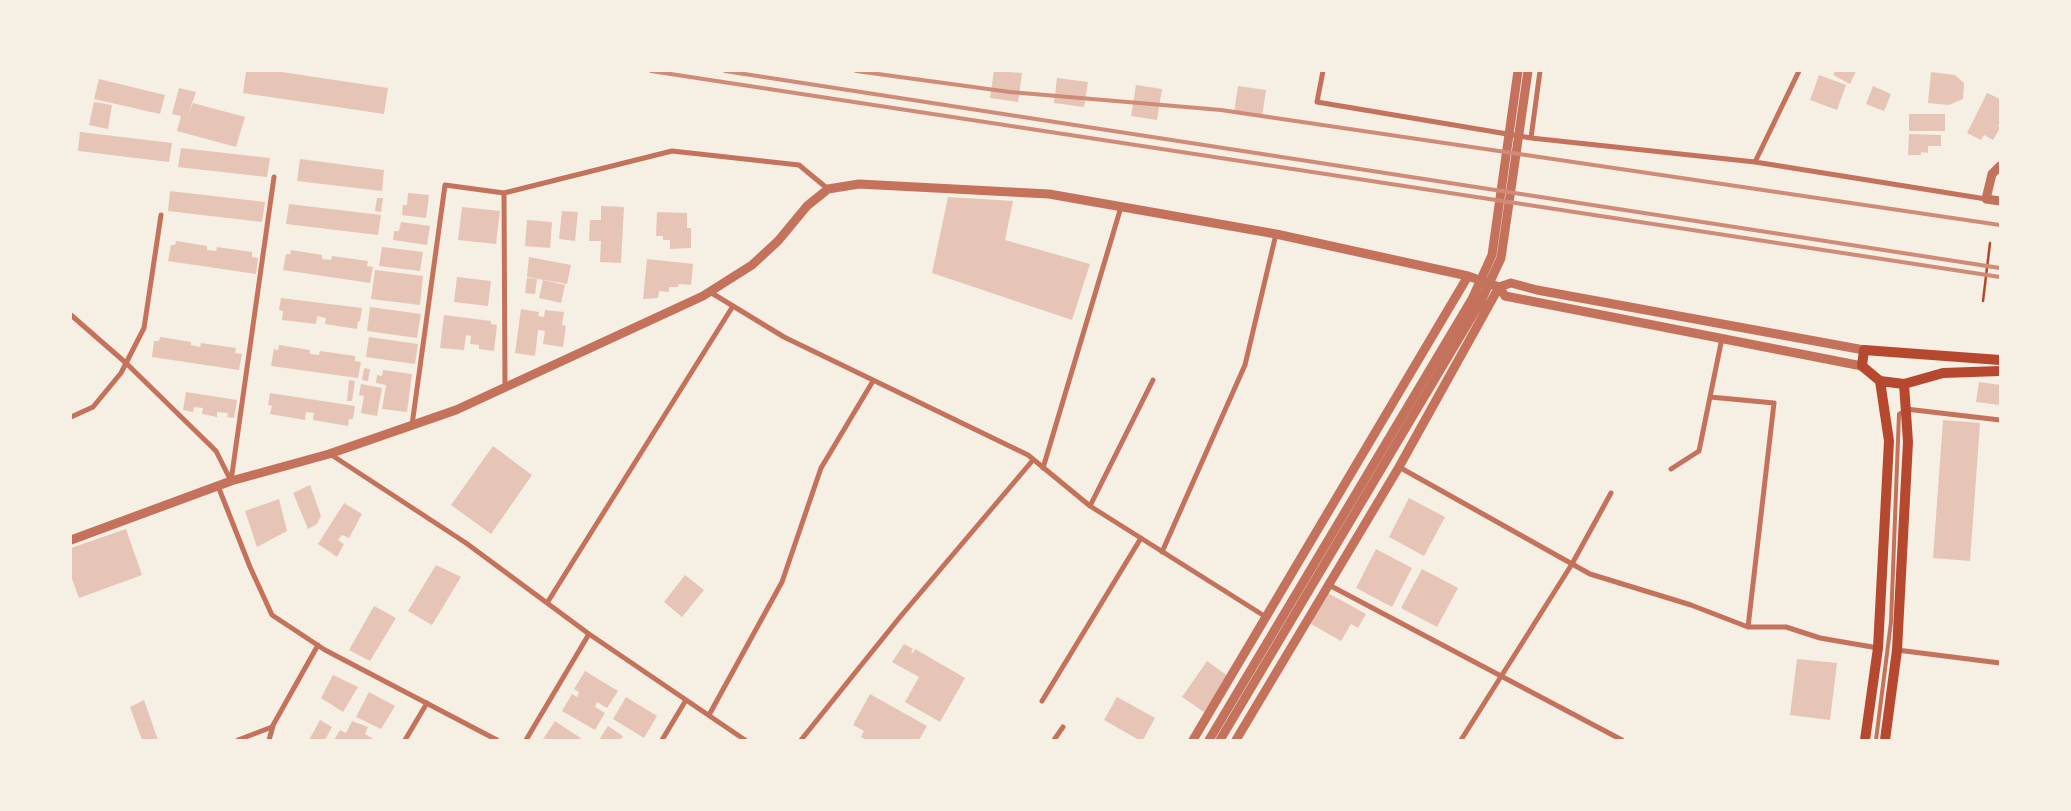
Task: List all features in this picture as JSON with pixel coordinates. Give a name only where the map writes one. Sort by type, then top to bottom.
[{"type":"main road","points":[[2000,360],[1864,350],[1862,366],[1880,381],[1904,384],[1943,373],[2000,371]]},
{"type":"main road","points":[[1943,357],[1943,373]]},
{"type":"main road","points":[[1865,740],[1878,648],[1889,441],[1880,381]]},
{"type":"main road","points":[[1884,740],[1897,650],[1908,442],[1904,384]]},
{"type":"street","points":[[1323,71],[1317,102],[1532,138],[1756,162],[2000,201]]},
{"type":"street","points":[[1209,740],[1476,290],[1492,255],[1518,71]]},
{"type":"street","points":[[1220,740],[1489,285],[1501,258],[1528,71]]},
{"type":"street","points":[[1532,138],[1540,71]]},
{"type":"street","points":[[1756,162],[1799,71]]},
{"type":"street","points":[[412,425],[445,185],[504,193],[672,151],[799,165],[828,189]]},
{"type":"street","points":[[1986,199],[1992,174],[2000,166]]},
{"type":"street","points":[[231,481],[274,177]]},
{"type":"street","points":[[71,540],[231,481],[329,454],[456,410],[710,292],[752,265],[778,241],[807,206],[828,189],[859,184],[1049,194],[1276,234],[1468,276],[1499,288],[1505,296],[1722,337],[1862,366]]},
{"type":"street","points":[[504,193],[506,387]]},
{"type":"street","points":[[1043,468],[1121,206]]},
{"type":"street","points":[[71,417],[93,407],[126,364],[144,328],[161,215]]},
{"type":"street","points":[[1162,552],[1245,365],[1276,234]]},
{"type":"street","points":[[1193,740],[1468,276]]},
{"type":"street","points":[[1236,740],[1398,467],[1499,288],[1511,283],[1537,290],[1864,350]]},
{"type":"street","points":[[710,292],[784,337],[1033,460],[1090,506],[1266,617]]},
{"type":"street","points":[[547,603],[733,306]]},
{"type":"street","points":[[71,315],[126,364],[216,451],[231,481]]},
{"type":"street","points":[[1672,469],[1699,451],[1722,337]]},
{"type":"street","points":[[708,715],[782,582],[821,468],[873,380]]},
{"type":"street","points":[[1090,506],[1153,380]]},
{"type":"street","points":[[1710,397],[1774,403],[1748,627]]},
{"type":"street","points":[[1906,409],[2000,420]]},
{"type":"street","points":[[329,454],[466,543],[589,634],[745,740]]},
{"type":"street","points":[[801,740],[900,617],[1033,460]]},
{"type":"street","points":[[1398,467],[1590,574],[1691,605],[1748,627],[1786,627],[1820,638],[1878,648]]},
{"type":"street","points":[[218,486],[250,567],[272,615],[318,645],[497,740]]},
{"type":"street","points":[[1461,740],[1500,675],[1572,564],[1611,493]]},
{"type":"street","points":[[1042,701],[1141,538]]},
{"type":"street","points":[[1329,585],[1622,740]]},
{"type":"street","points":[[526,740],[589,634]]},
{"type":"street","points":[[238,740],[272,727],[318,645]]},
{"type":"street","points":[[1897,650],[2000,663]]},
{"type":"street","points":[[662,740],[686,700]]},
{"type":"street","points":[[405,740],[427,703]]},
{"type":"street","points":[[269,740],[274,723]]},
{"type":"street","points":[[1054,740],[1063,727]]},
{"type":"lane","points":[[1876,740],[1890,622],[1899,414],[1906,409]]},
{"type":"path","points":[[1983,301],[1990,243]]},
{"type":"building","points":[[246,71],[275,71],[388,88],[384,114],[243,93]]},
{"type":"building","points":[[994,71],[1022,73],[1018,102],[990,98]]},
{"type":"building","points":[[1835,71],[1856,71],[1850,84],[1833,75]]},
{"type":"building","points":[[1931,72],[1955,75],[1964,83],[1963,99],[1949,105],[1928,103]]},
{"type":"building","points":[[1819,75],[1846,85],[1837,110],[1810,100]]},
{"type":"building","points":[[1057,78],[1088,82],[1084,107],[1054,103]]},
{"type":"building","points":[[99,79],[165,95],[160,114],[94,99]]},
{"type":"building","points":[[1136,85],[1162,89],[1157,120],[1131,116]]},
{"type":"building","points":[[1238,86],[1266,90],[1262,117],[1234,113]]},
{"type":"building","points":[[1873,86],[1891,94],[1884,111],[1866,104]]},
{"type":"building","points":[[179,88],[196,92],[187,118],[193,103],[245,117],[236,147],[177,131],[181,116],[172,114]]},
{"type":"building","points":[[1987,93],[2000,99],[2000,122],[1998,126],[2000,128],[1993,140],[1984,135],[1981,140],[1967,133]]},
{"type":"building","points":[[94,102],[112,105],[108,129],[89,125]]},
{"type":"building","points":[[1909,114],[1945,114],[1945,131],[1909,131]]},
{"type":"building","points":[[80,132],[172,143],[169,162],[78,151]]},
{"type":"building","points":[[1909,134],[1941,135],[1941,146],[1928,146],[1928,153],[1921,152],[1921,155],[1908,155]]},
{"type":"building","points":[[181,148],[270,158],[267,177],[178,167]]},
{"type":"building","points":[[300,159],[384,170],[382,191],[297,181]]},
{"type":"building","points":[[170,191],[265,202],[262,222],[168,211]]},
{"type":"building","points":[[408,193],[429,195],[426,218],[402,215],[403,205],[407,205]]},
{"type":"building","points":[[948,197],[1013,201],[1005,240],[1090,264],[1072,320],[932,273]]},
{"type":"building","points":[[377,198],[383,198],[381,212],[375,211]]},
{"type":"building","points":[[289,204],[381,215],[378,235],[286,224]]},
{"type":"building","points":[[601,206],[624,207],[621,263],[600,262],[601,241],[589,241],[590,220],[601,220]]},
{"type":"building","points":[[462,207],[500,211],[496,244],[458,240]]},
{"type":"building","points":[[562,211],[578,212],[575,241],[559,239]]},
{"type":"building","points":[[657,212],[687,213],[687,228],[691,228],[691,248],[670,249],[670,240],[663,240],[663,236],[656,236]]},
{"type":"building","points":[[527,220],[552,222],[550,248],[525,246]]},
{"type":"building","points":[[401,222],[430,226],[427,245],[393,240],[394,231],[399,231]]},
{"type":"building","points":[[176,241],[207,246],[207,250],[216,251],[217,247],[252,252],[252,257],[258,258],[256,274],[168,261],[171,245],[175,245]]},
{"type":"building","points":[[382,247],[423,252],[420,271],[379,266]]},
{"type":"building","points":[[291,250],[322,255],[322,259],[331,260],[332,256],[368,261],[367,266],[373,267],[370,283],[283,270],[286,254],[290,254]]},
{"type":"building","points":[[529,257],[571,265],[567,284],[527,277]]},
{"type":"building","points":[[647,259],[693,264],[691,285],[679,284],[678,287],[669,287],[669,292],[659,291],[658,298],[643,299]]},
{"type":"building","points":[[375,270],[423,276],[420,305],[371,299]]},
{"type":"building","points":[[457,277],[491,281],[488,306],[454,302]]},
{"type":"building","points":[[527,278],[537,279],[535,294],[525,293]]},
{"type":"building","points":[[543,280],[565,285],[561,303],[539,298]]},
{"type":"building","points":[[281,298],[362,308],[360,321],[358,321],[357,329],[325,324],[326,318],[317,316],[316,324],[282,320],[283,311],[279,310]]},
{"type":"building","points":[[370,307],[421,314],[417,338],[367,331]]},
{"type":"building","points":[[521,309],[539,312],[538,316],[544,317],[545,310],[564,312],[562,325],[566,326],[563,347],[543,344],[545,331],[538,330],[535,356],[515,353]]},
{"type":"building","points":[[444,315],[491,321],[491,324],[497,325],[494,351],[479,349],[479,345],[470,344],[471,336],[466,335],[464,350],[440,348]]},
{"type":"building","points":[[160,337],[191,342],[191,345],[200,347],[201,343],[236,348],[235,353],[242,354],[239,370],[152,357],[154,341],[159,341]]},
{"type":"building","points":[[369,337],[418,344],[415,364],[366,357]]},
{"type":"building","points":[[279,345],[310,350],[310,354],[319,355],[320,351],[355,356],[355,361],[361,362],[358,378],[271,366],[274,349],[278,350]]},
{"type":"building","points":[[364,368],[370,369],[368,381],[362,380]]},
{"type":"building","points":[[383,370],[412,374],[407,412],[382,409],[386,385],[376,383],[377,375],[382,376]]},
{"type":"building","points":[[349,380],[355,381],[352,401],[347,401]]},
{"type":"building","points":[[1979,382],[2000,385],[2000,405],[1976,402]]},
{"type":"building","points":[[361,384],[382,388],[377,416],[361,413],[364,396],[359,395]]},
{"type":"building","points":[[186,392],[237,400],[234,418],[227,417],[228,413],[217,412],[217,417],[202,414],[203,408],[194,407],[193,412],[183,410]]},
{"type":"building","points":[[270,393],[355,406],[353,419],[349,419],[348,426],[313,420],[314,413],[306,412],[305,420],[270,414],[272,406],[268,405]]},
{"type":"building","points":[[1943,420],[1980,423],[1970,561],[1933,558]]},
{"type":"building","points":[[493,446],[532,475],[491,534],[451,505]]},
{"type":"building","points":[[310,485],[321,516],[317,524],[308,529],[293,493]]},
{"type":"building","points":[[1409,498],[1445,517],[1424,556],[1389,537]]},
{"type":"building","points":[[279,499],[287,531],[257,547],[245,511]]},
{"type":"building","points":[[344,503],[362,514],[349,538],[342,535],[338,540],[344,544],[337,557],[318,544]]},
{"type":"building","points":[[126,529],[142,575],[79,598],[71,576],[71,548]]},
{"type":"building","points":[[1376,549],[1412,568],[1392,607],[1356,588]]},
{"type":"building","points":[[436,565],[461,577],[432,625],[408,611]]},
{"type":"building","points":[[1422,569],[1458,588],[1437,627],[1401,608]]},
{"type":"building","points":[[685,575],[704,590],[682,617],[664,602]]},
{"type":"building","points":[[1326,592],[1366,614],[1358,628],[1351,624],[1341,641],[1311,624]]},
{"type":"building","points":[[374,606],[396,618],[370,661],[349,650]]},
{"type":"building","points":[[904,644],[913,649],[911,652],[913,653],[915,649],[965,678],[940,722],[905,702],[919,677],[892,662]]},
{"type":"building","points":[[1797,659],[1837,663],[1830,720],[1790,715]]},
{"type":"building","points":[[1207,661],[1229,677],[1204,712],[1182,697]]},
{"type":"building","points":[[585,671],[618,691],[607,708],[597,702],[595,707],[605,713],[595,730],[562,711],[572,694],[577,697],[579,692],[574,689]]},
{"type":"building","points":[[333,675],[358,687],[343,712],[321,698]]},
{"type":"building","points":[[369,692],[395,706],[381,729],[356,717]]},
{"type":"building","points":[[870,694],[927,726],[919,740],[866,740],[861,737],[864,731],[853,725]]},
{"type":"building","points":[[626,697],[657,716],[644,738],[613,719]]},
{"type":"building","points":[[1117,697],[1155,718],[1143,740],[1139,740],[1104,720]]},
{"type":"building","points":[[144,700],[158,740],[142,740],[130,707]]},
{"type":"building","points":[[320,720],[332,727],[325,740],[309,740]]},
{"type":"building","points":[[352,721],[368,727],[365,734],[375,740],[334,740],[340,730],[346,733]]},
{"type":"building","points":[[555,721],[582,739],[582,740],[543,739]]},
{"type":"building","points":[[608,726],[623,736],[620,740],[599,740]]},
{"type":"railway","points":[[651,71],[2000,277]]},
{"type":"railway","points":[[725,71],[2000,268]]},
{"type":"railway","points":[[856,71],[1010,92],[1221,110],[2000,225]]}]
